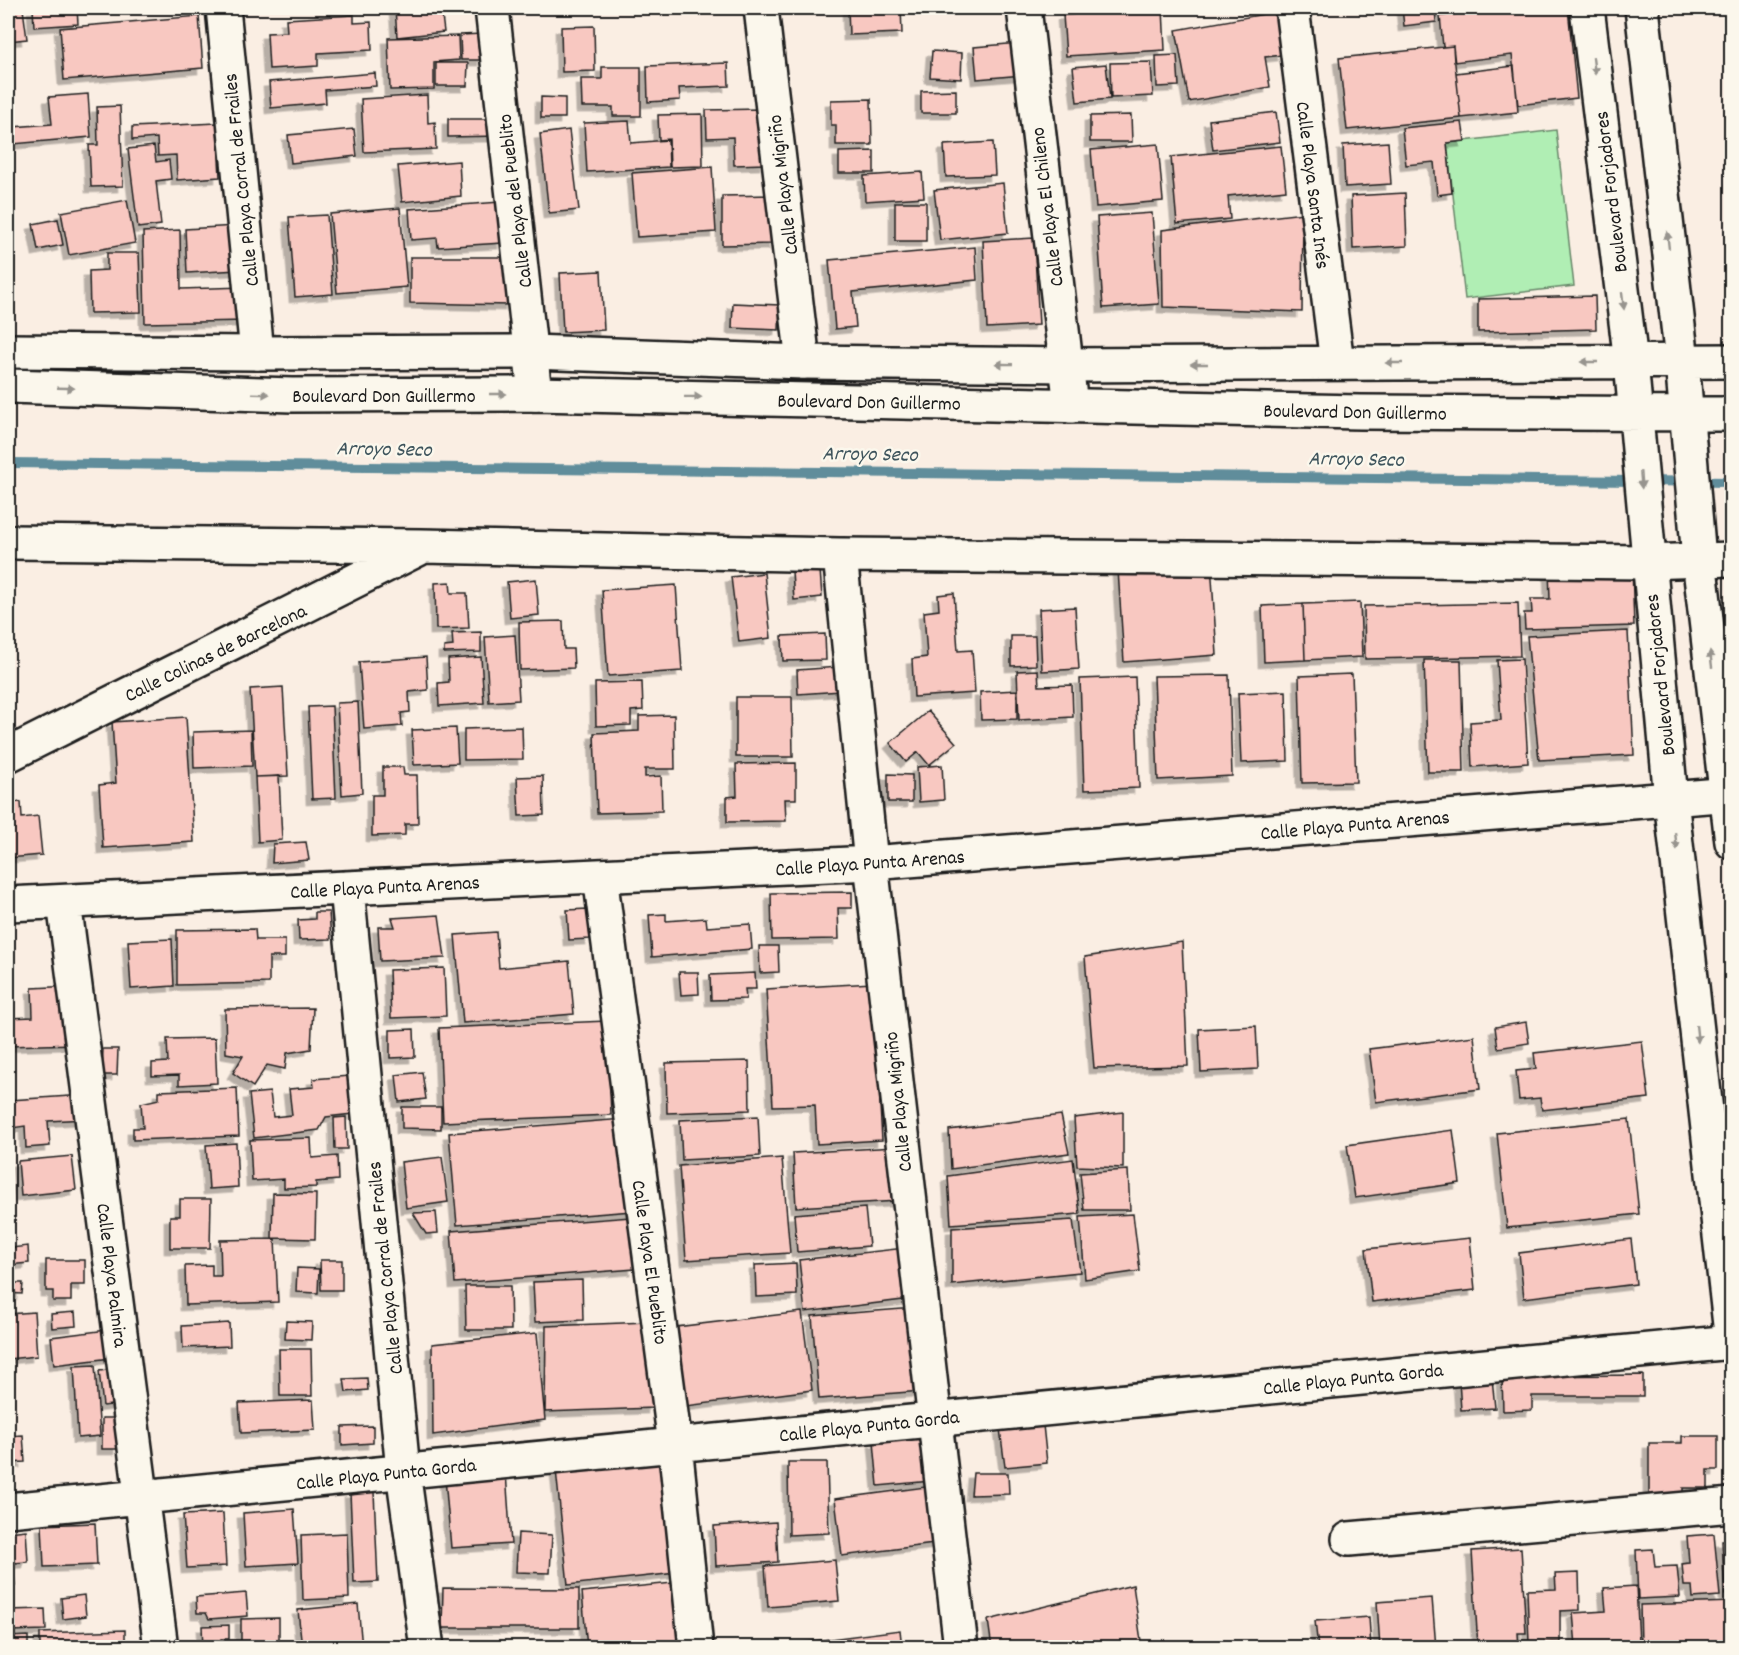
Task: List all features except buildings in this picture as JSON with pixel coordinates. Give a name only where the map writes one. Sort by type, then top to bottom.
[{"type":"street","name":"Calle Playa Corral de Frailes","points":[[223,8],[257,353]]},
{"type":"street","name":"Calle Playa del Pueblito","points":[[492,8],[535,394]]},
{"type":"street","name":"Calle Playa Migriño","points":[[761,8],[803,362]]},
{"type":"street","name":"Calle Playa El Chileno","points":[[1024,8],[1071,406]]},
{"type":"street","name":"Calle Playa Santa Inés","points":[[1292,8],[1337,363]]},
{"type":"street","name":"Boulevard Forjadores","points":[[1587,8],[1631,362],[1646,547],[1671,799],[1731,1342]]},
{"type":"street","points":[[1642,8],[1682,361],[1698,546],[1729,794],[1731,842]]},
{"type":"street","name":"Boulevard Don Guillermo","points":[[8,351],[532,352],[803,362],[1065,365],[1731,362]]},
{"type":"street","name":"Boulevard Don Guillermo","points":[[8,386],[292,395],[535,394],[1636,421],[1688,421],[1731,414]]},
{"type":"street","points":[[8,542],[422,546],[840,555],[1698,546],[1731,559]]},
{"type":"street","name":"Calle Colinas de Barcelona","points":[[8,755],[422,546]]},
{"type":"street","name":"Calle Playa Migriño","points":[[840,555],[871,863],[933,1419],[961,1647]]},
{"type":"street","name":"Calle Playa Punta Arenas","points":[[8,904],[871,863],[1729,794]]},
{"type":"street","name":"Calle Playa El Pueblito","points":[[600,876],[675,1444],[696,1647]]},
{"type":"street","name":"Calle Playa Corral de Frailes","points":[[347,888],[403,1471],[427,1647]]},
{"type":"street","name":"Calle Playa Palmira","points":[[64,902],[161,1647]]},
{"type":"street","name":"Calle Playa Punta Gorda","points":[[8,1510],[1731,1342]]},
{"type":"street","points":[[1349,1539],[1731,1505]]},
{"type":"green space","points":[[1556,130],[1574,286],[1465,299],[1447,143]]},
{"type":"waterway","name":"Arroyo Seco","points":[[8,463],[1732,482]]}]
